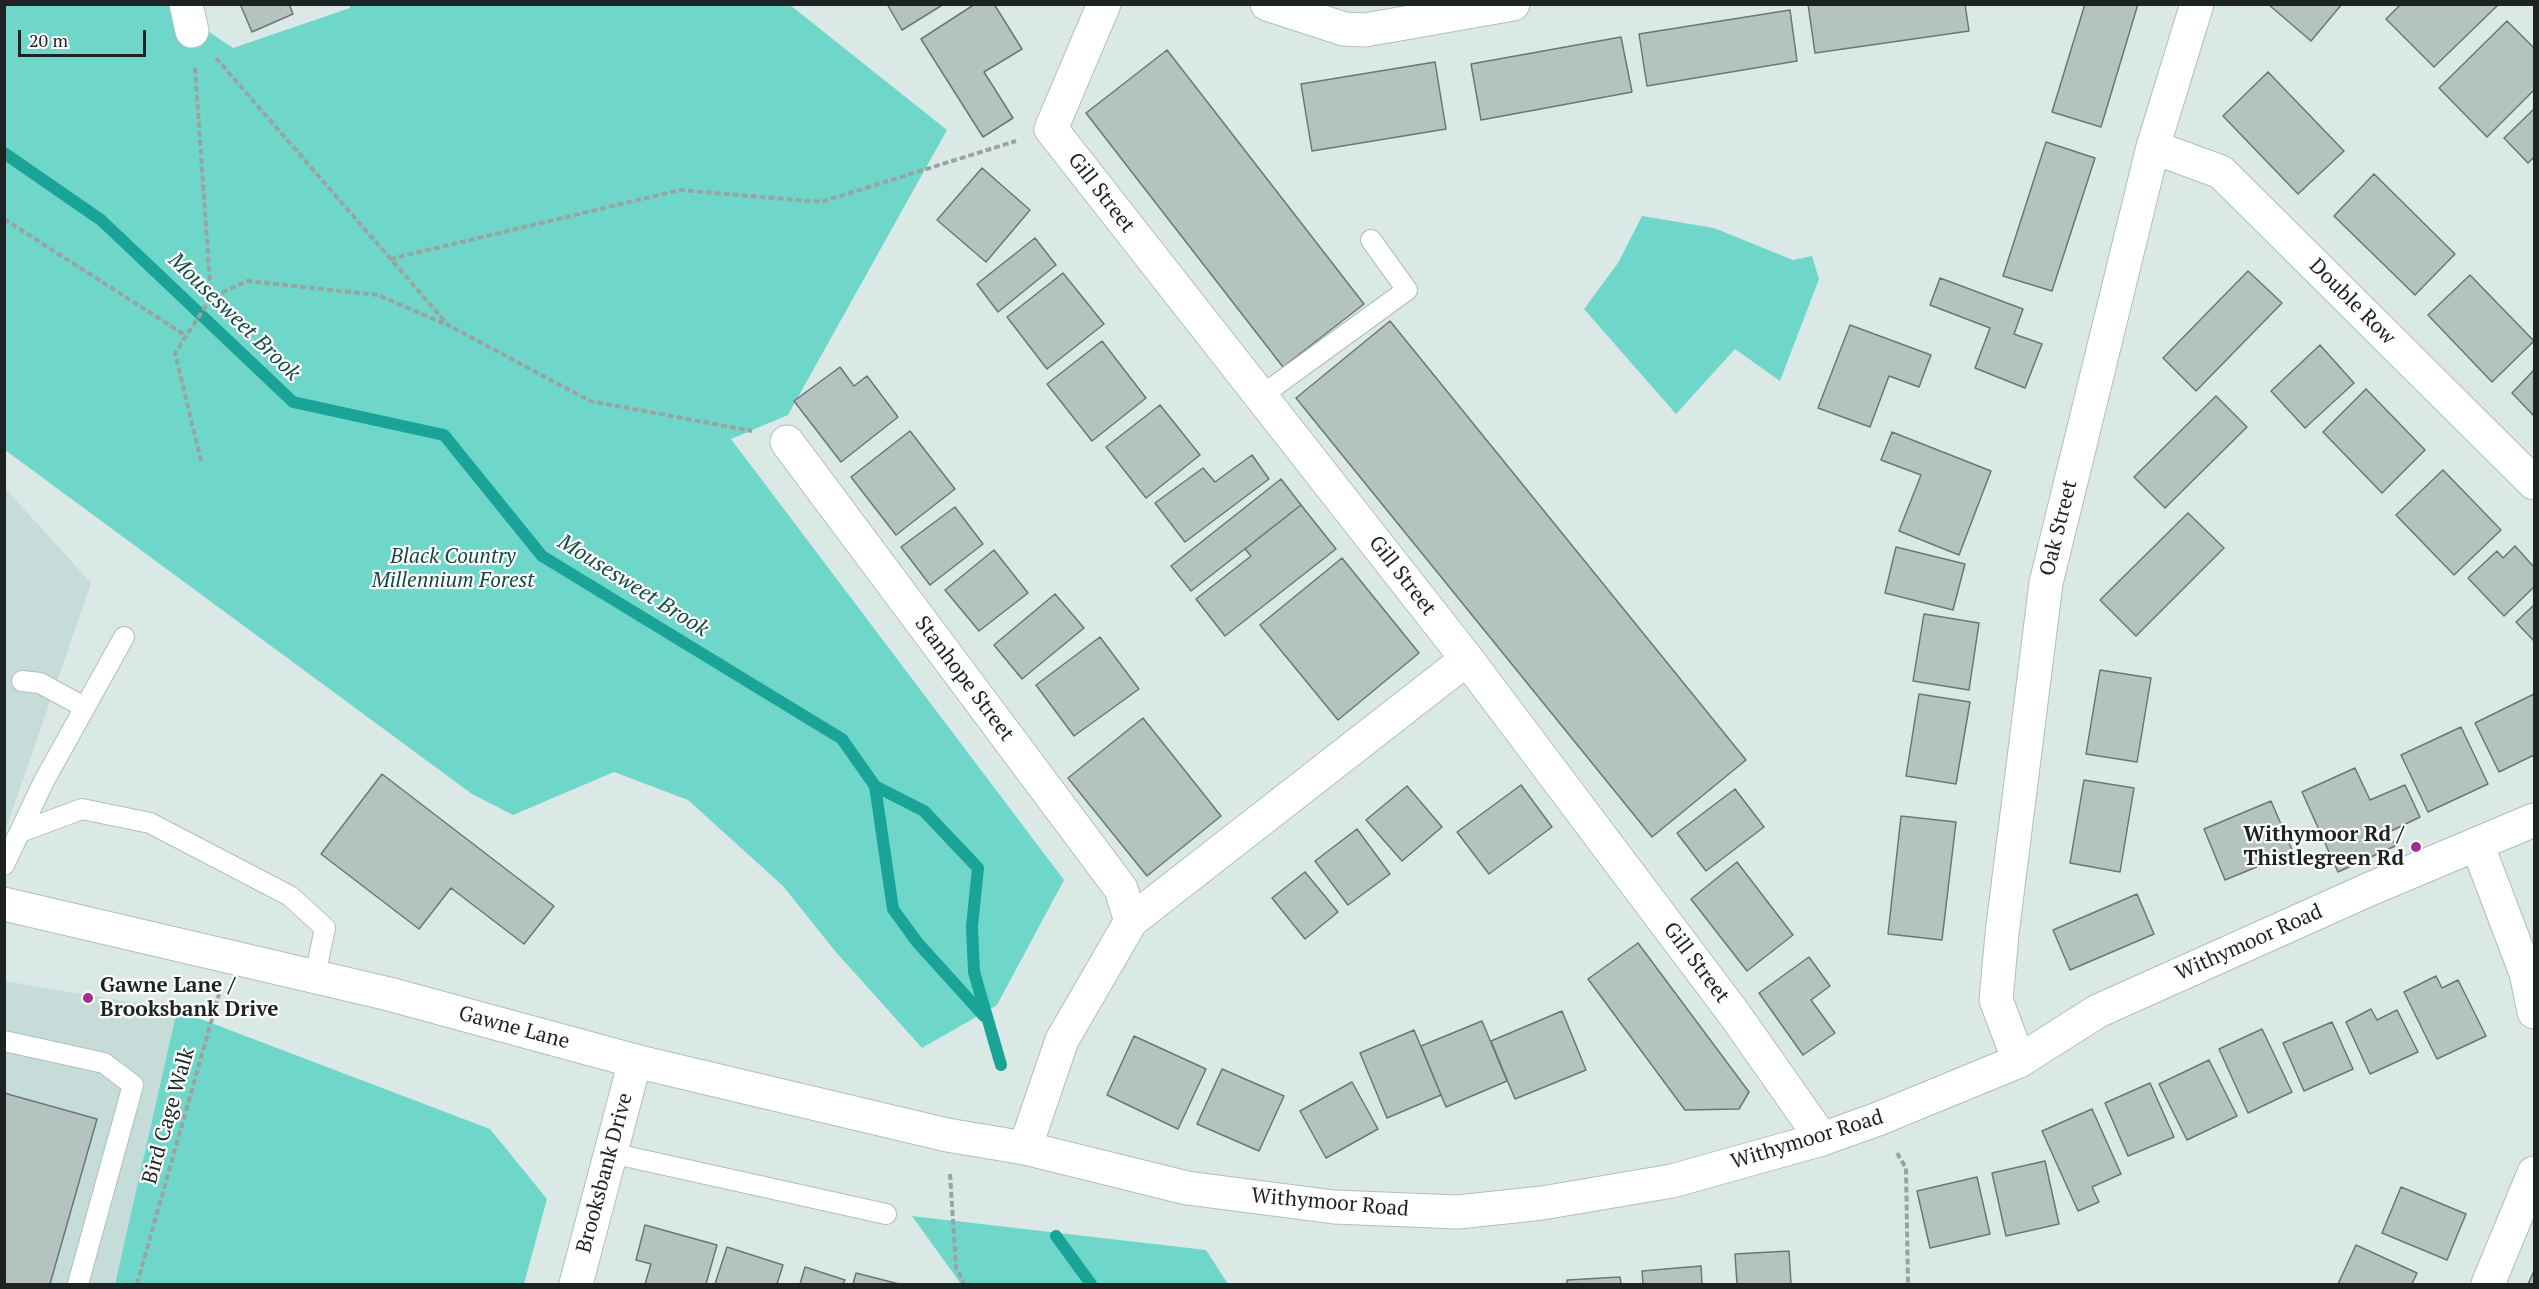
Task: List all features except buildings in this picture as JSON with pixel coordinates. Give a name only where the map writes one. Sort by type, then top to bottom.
[{"type":"street","points":[[1051,129],[1104,4]]},
{"type":"street","points":[[1267,4],[1344,29],[1365,30],[1513,4]]},
{"type":"street","name":"Oak Street","points":[[2019,1061],[1996,1000],[2002,934],[2046,584],[2153,147],[2197,4]]},
{"type":"street","name":"Gill Street","points":[[1051,129],[1467,659],[1735,1015],[1822,1139]]},
{"type":"street","name":"Double Row","points":[[2153,147],[2221,172],[2535,483]]},
{"type":"street","name":"Stanhope Street","points":[[787,442],[1121,888],[1131,921]]},
{"type":"street","points":[[1025,1148],[1062,1040],[1131,921],[1467,659]]},
{"type":"street","name":"Withymoor Road","points":[[1025,1148],[1186,1188],[1334,1207],[1458,1212],[1542,1203],[1672,1181],[1822,1139],[1878,1119],[2019,1061],[2098,1011],[2370,889],[2535,820]]},
{"type":"street","points":[[2477,844],[2526,973],[2535,1012]]},
{"type":"street","name":"Gawne Lane","points":[[4,904],[389,994],[635,1061],[948,1135],[1025,1148]]},
{"type":"street","name":"Brooksbank Drive","points":[[576,1284],[635,1061]]},
{"type":"street","points":[[2488,1284],[2535,1173]]},
{"type":"lane","points":[[1261,396],[1407,290],[1371,240]]},
{"type":"lane","points":[[4,865],[44,781],[124,637]]},
{"type":"lane","points":[[22,681],[40,683],[84,707]]},
{"type":"lane","points":[[20,832],[82,809],[150,823],[290,896],[325,927],[315,976]]},
{"type":"lane","points":[[4,1041],[104,1063],[133,1085],[78,1284]]},
{"type":"lane","points":[[611,1153],[886,1214]]},
{"type":"path","points":[[189,18],[448,325]]},
{"type":"path","points":[[189,18],[211,298]]},
{"type":"path","points":[[390,259],[680,190],[821,202],[1051,129]]},
{"type":"path","points":[[4,219],[185,335]]},
{"type":"path","points":[[201,461],[175,353],[211,298],[247,281],[378,295],[448,325],[590,401],[750,431],[787,442]]},
{"type":"path","name":"Bird Cage Walk","points":[[137,1284],[230,956]]},
{"type":"path","points":[[1878,1119],[1906,1168],[1908,1284]]},
{"type":"path","points":[[948,1135],[956,1267],[964,1284]]},
{"type":"shaded area","points":[[5,488],[91,583],[5,832]]},
{"type":"shaded area","points":[[4,981],[177,1010],[115,1284],[5,1284]]},
{"type":"green space","name":"Black Country Millennium Forest","points":[[4,5],[170,5],[233,48],[350,8],[350,5],[790,5],[947,130],[788,415],[731,439],[1064,880],[997,1005],[922,1048],[835,951],[783,886],[688,800],[614,772],[513,815],[472,794],[5,450]]},
{"type":"green space","points":[[1642,216],[1714,228],[1793,260],[1812,256],[1819,279],[1780,381],[1735,349],[1676,414],[1584,309],[1618,263]]},
{"type":"green space","points":[[177,1010],[490,1129],[547,1199],[524,1284],[115,1284]]},
{"type":"green space","points":[[912,1216],[1206,1250],[1228,1284],[961,1284]]},
{"type":"waterway","name":"Mousesweet Brook","points":[[4,153],[101,220],[293,402],[444,435],[542,556],[842,739],[875,786],[924,811],[978,868],[972,926],[974,972],[1001,1065]]},
{"type":"waterway","name":"Mousesweet Brook","points":[[875,786],[893,909],[917,942],[984,1016]]},
{"type":"waterway","name":"Mousesweet Brook","points":[[1056,1236],[1091,1284]]},
{"type":"place","name":"Withymoor Rd / Thistlegreen Rd","points":[[2416,847]]},
{"type":"place","name":"Gawne Lane / Brooksbank Drive","points":[[88,998]]}]
